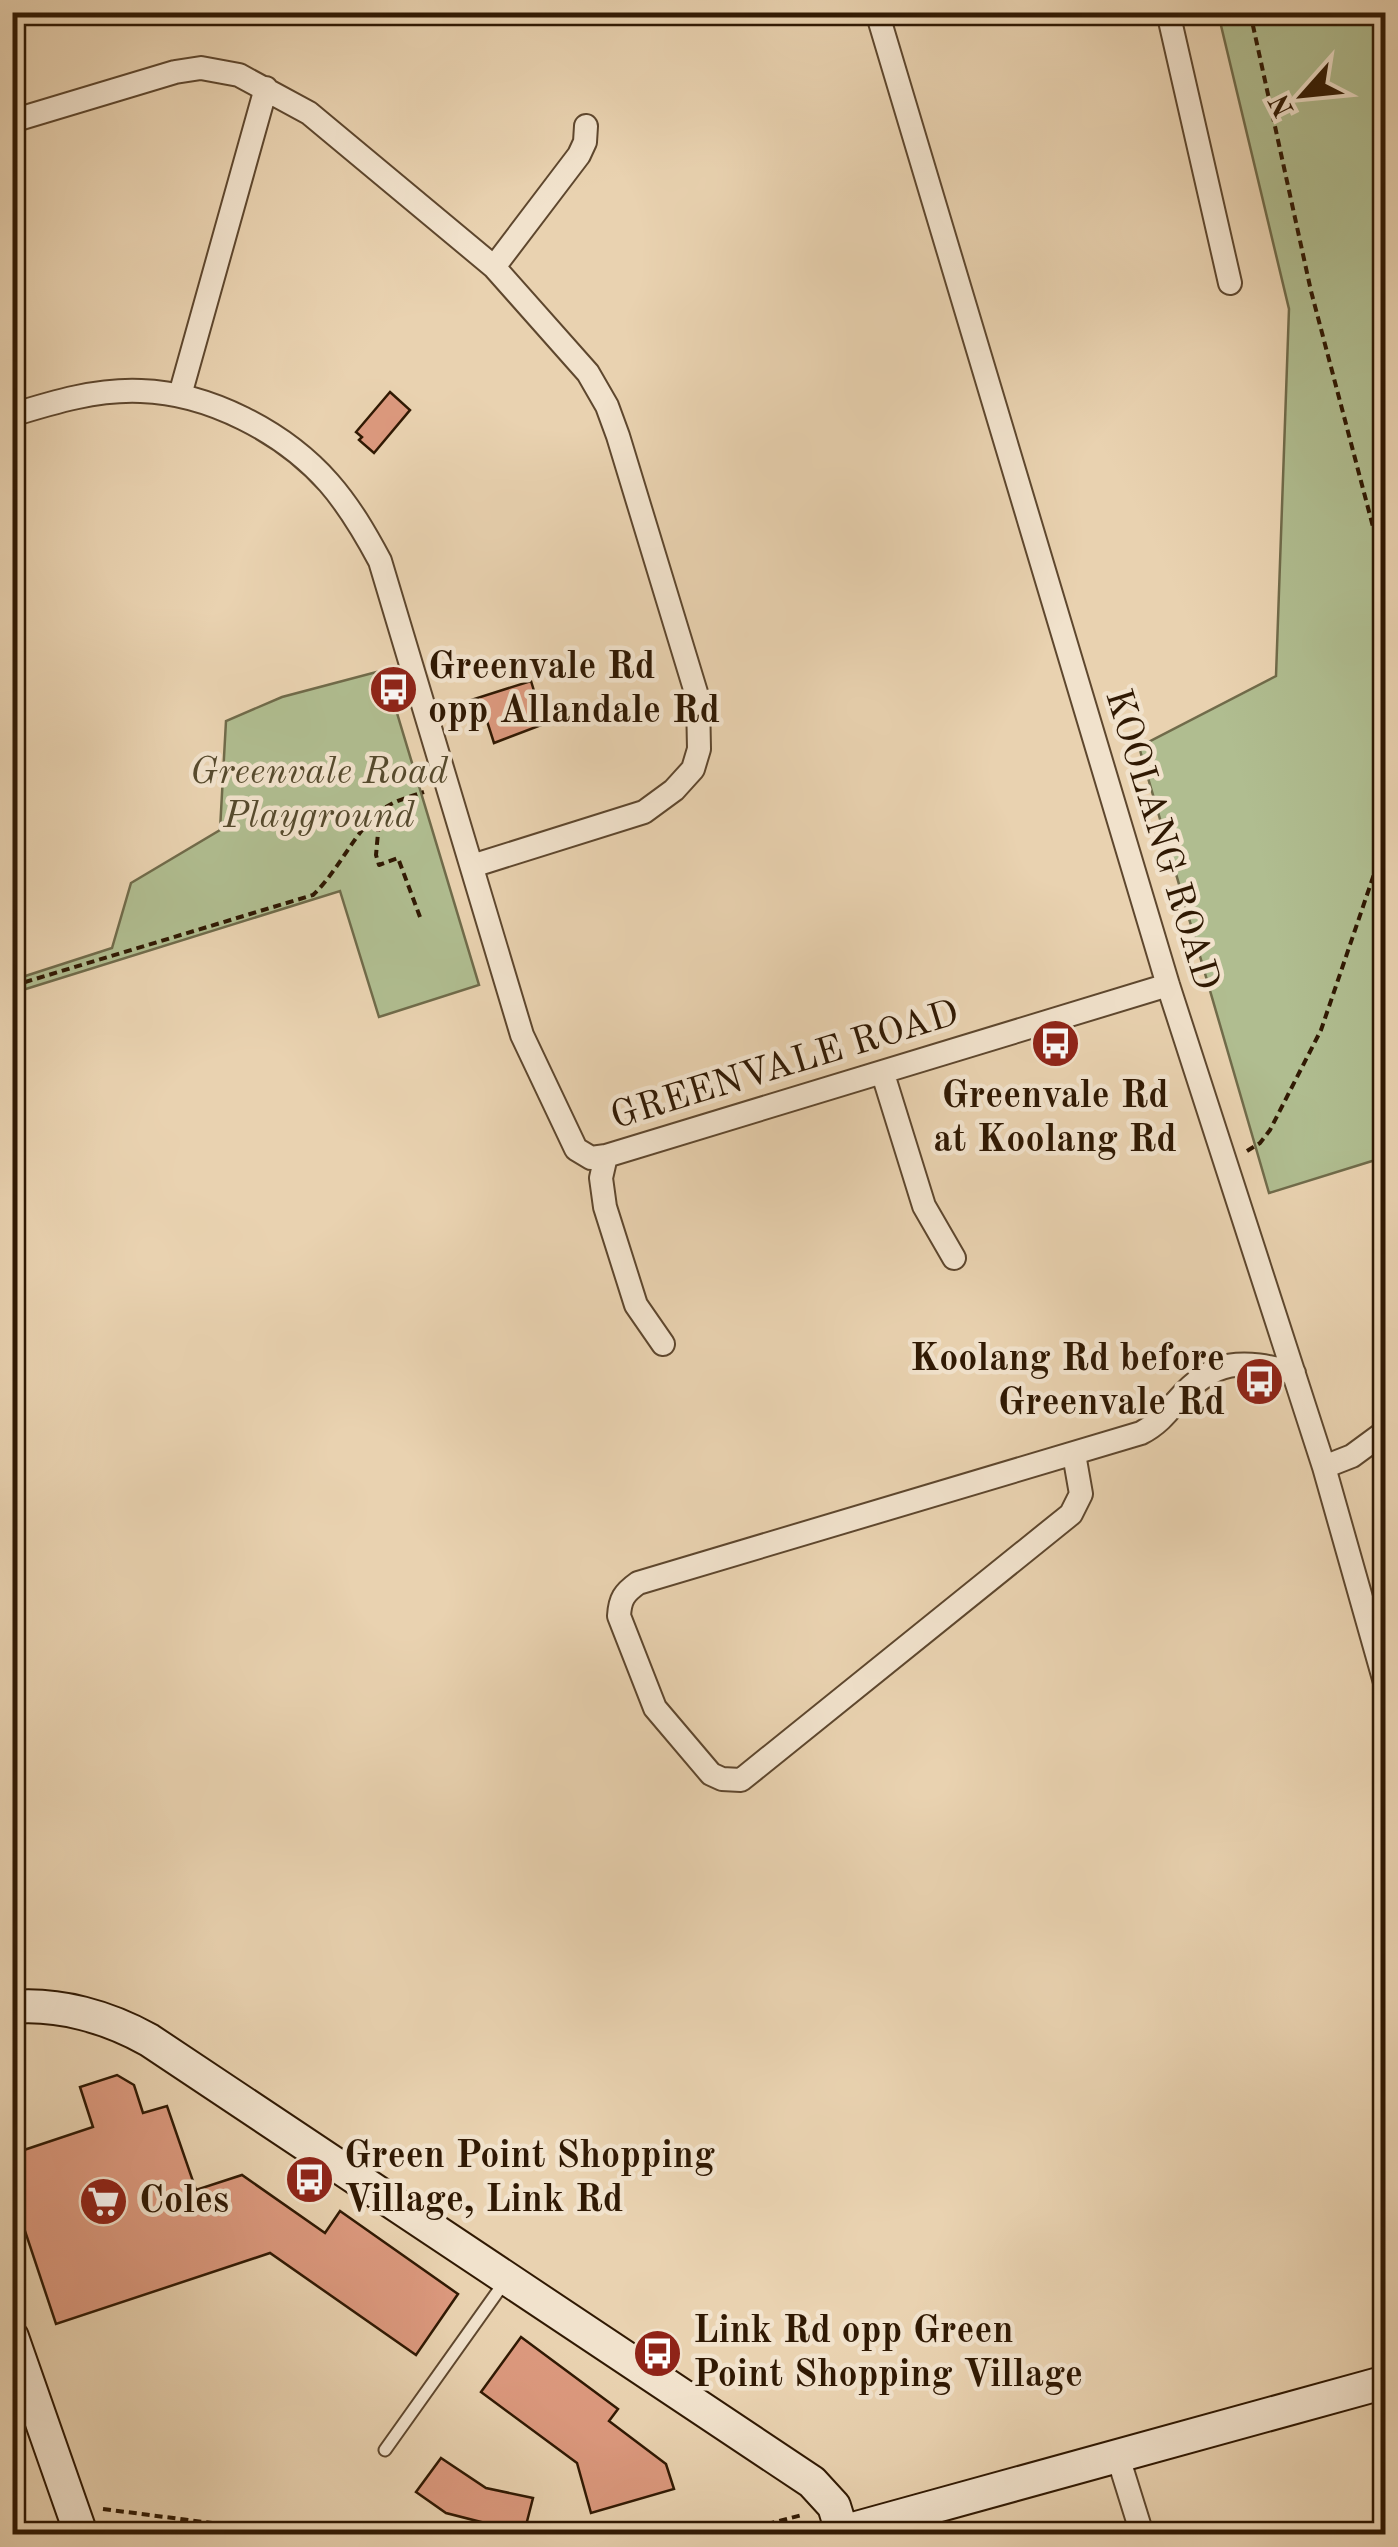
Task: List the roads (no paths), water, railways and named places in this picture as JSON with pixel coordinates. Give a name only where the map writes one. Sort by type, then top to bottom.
[{"type":"street","name":"KOOLANG ROAD","points":[[877,12],[1168,986],[1324,1468],[1386,1686]]},
{"type":"street","points":[[1168,12],[1230,283]]},
{"type":"street","points":[[12,121],[175,72],[201,68],[220,70],[266,88],[309,113],[494,267],[588,373],[607,406],[698,699],[699,749],[693,769],[674,790],[644,812],[472,866]]},
{"type":"street","points":[[180,395],[266,88]]},
{"type":"street","points":[[494,267],[579,155],[586,126]]},
{"type":"street","name":"GREENVALE ROAD","points":[[12,415],[86,394],[139,390],[180,395],[229,412],[280,439],[329,483],[380,560],[522,1034],[576,1148],[591,1158],[1168,986]]},
{"type":"street","points":[[883,1074],[924,1206],[954,1258]]},
{"type":"street","points":[[606,1156],[601,1178],[605,1207],[636,1306],[663,1344]]},
{"type":"street","points":[[1074,1454],[1082,1494],[1071,1514],[741,1780],[711,1774],[655,1708],[620,1616],[620,1602],[638,1583],[1150,1429],[1191,1385],[1217,1368],[1246,1363],[1294,1373]]},
{"type":"street","points":[[1324,1468],[1352,1456],[1386,1430]]},
{"type":"street","points":[[12,2007],[60,2008],[129,2029],[149,2040],[812,2482],[834,2506],[840,2534],[1386,2382]]},
{"type":"street","points":[[13,2338],[77,2520]]},
{"type":"street","points":[[1118,2457],[1142,2534]]},
{"type":"lane","points":[[384,2450],[506,2280]]},
{"type":"place","name":"Greenvale Rd opp Allandale Rd","points":[[393,690]]},
{"type":"place","name":"Greenvale Rd at Koolang Rd","points":[[1055,1043]]},
{"type":"place","name":"Koolang Rd before Greenvale Rd","points":[[1260,1382]]},
{"type":"place","name":"Green Point Shopping Village, Link Rd","points":[[309,2179]]},
{"type":"place","name":"Coles","points":[[104,2202]]},
{"type":"place","name":"Link Rd opp Green Point Shopping Village","points":[[658,2354]]},
{"type":"park label","name":"Greenvale Road Playground","points":[[319,794]]}]
